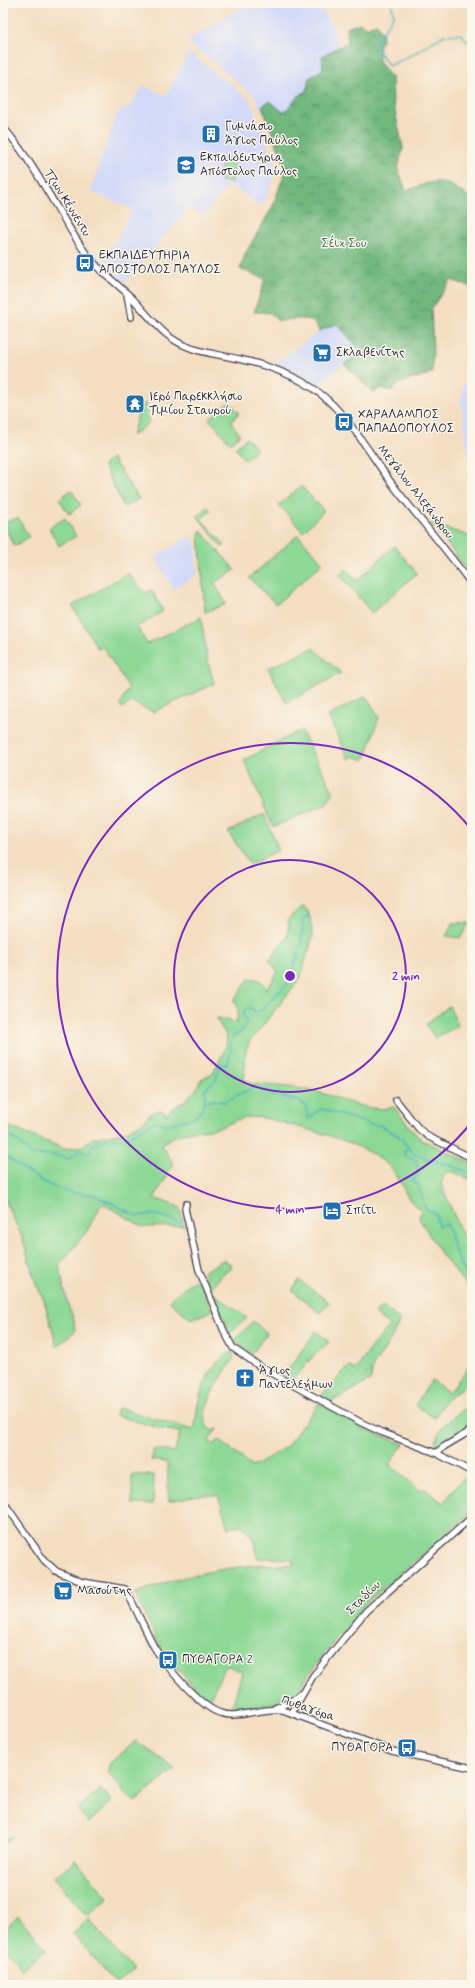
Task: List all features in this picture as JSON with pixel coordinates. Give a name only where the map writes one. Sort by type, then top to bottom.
[{"type":"street","name":"Τζων Κέννεντυ","points":[[3,127],[21,151],[90,258],[101,271],[127,294],[163,332],[176,342],[189,348]]},
{"type":"street","points":[[127,294],[131,317]]},
{"type":"street","name":"Μεγάλου Αλεξάνδρου","points":[[189,348],[238,358],[275,369],[305,382],[322,396],[356,433],[392,484],[450,554],[472,584]]},
{"type":"street","points":[[396,1100],[420,1129],[429,1136],[472,1158]]},
{"type":"street","points":[[186,1204],[186,1216],[199,1270],[224,1331],[233,1348],[262,1368],[369,1426],[436,1453],[472,1472]]},
{"type":"street","points":[[436,1453],[472,1430]]},
{"type":"street","name":"Πυθαγόρα","points":[[3,1501],[44,1560],[56,1572],[82,1582],[126,1589],[154,1647],[192,1694],[206,1706],[220,1713],[232,1715],[275,1708],[292,1713],[363,1742],[392,1751],[472,1768]]},
{"type":"street","name":"Σταδίου","points":[[292,1713],[313,1676],[371,1605],[472,1517]]},
{"type":"street","points":[[275,1708],[297,1698],[304,1691]]},
{"type":"shaded area","points":[[252,3],[317,3],[330,22],[339,47],[302,104],[285,116],[264,115],[255,96],[187,41],[230,14]]},
{"type":"shaded area","name":"Εκπαιδευτήρια Απόστολος Παύλος","points":[[189,52],[250,100],[277,171],[266,199],[261,206],[229,184],[203,216],[190,206],[125,283],[112,270],[102,265],[133,209],[90,192],[118,112],[130,106],[143,85],[166,96]]},
{"type":"shaded area","points":[[337,324],[361,351],[317,386],[304,377],[276,364],[319,331]]},
{"type":"shaded area","points":[[472,363],[472,465],[470,466],[461,399],[465,379]]},
{"type":"shaded area","points":[[185,539],[195,539],[197,575],[173,589],[155,557]]},
{"type":"green space","name":"Σέιχ Σου","points":[[361,23],[366,28],[377,23],[383,36],[379,49],[379,58],[380,63],[392,77],[393,102],[403,148],[398,168],[406,191],[426,184],[440,182],[454,187],[472,200],[472,287],[451,280],[431,309],[433,351],[432,373],[400,383],[391,391],[381,388],[373,393],[344,364],[361,351],[337,324],[319,331],[313,322],[308,320],[296,319],[278,321],[271,313],[254,312],[265,279],[240,269],[245,254],[272,208],[286,169],[262,106],[270,101],[283,112],[287,109],[302,93],[307,91],[309,78],[323,69],[322,56],[348,42],[346,28]]},
{"type":"green space","points":[[223,157],[235,159],[232,182],[220,181]]},
{"type":"green space","points":[[145,402],[149,423],[132,436],[137,417]]},
{"type":"green space","points":[[229,402],[239,413],[231,422],[240,435],[230,443],[209,419]]},
{"type":"green space","points":[[247,438],[257,449],[245,460],[235,448]]},
{"type":"green space","points":[[112,458],[139,499],[124,507],[103,465]]},
{"type":"green space","points":[[301,486],[324,511],[303,532],[279,505]]},
{"type":"green space","points":[[71,490],[81,505],[69,514],[59,499]]},
{"type":"green space","points":[[208,507],[211,511],[201,519],[225,545],[222,547],[197,516]]},
{"type":"green space","points":[[18,518],[29,537],[14,546],[3,523]]},
{"type":"green space","points":[[65,518],[76,536],[59,546],[49,528]]},
{"type":"green space","points":[[430,523],[472,537],[472,576],[471,576]]},
{"type":"green space","points":[[201,531],[235,570],[214,583],[226,604],[205,612],[199,533]]},
{"type":"green space","points":[[298,535],[323,563],[276,604],[249,578]]},
{"type":"green space","points":[[394,546],[417,573],[372,613],[340,575],[346,569],[357,581]]},
{"type":"green space","points":[[128,573],[145,593],[152,590],[163,611],[137,627],[147,644],[201,617],[207,658],[214,684],[153,712],[132,702],[122,708],[120,704],[129,688],[103,647],[98,649],[72,606]]},
{"type":"green space","points":[[313,648],[341,673],[286,703],[268,668]]},
{"type":"green space","points":[[366,696],[379,717],[364,760],[353,756],[349,760],[328,716]]},
{"type":"green space","points":[[301,730],[334,793],[326,804],[273,827],[244,760]]},
{"type":"green space","points":[[264,814],[279,850],[250,864],[228,832]]},
{"type":"green space","points":[[303,905],[310,917],[313,936],[300,979],[250,1041],[246,1050],[244,1082],[314,1091],[364,1107],[384,1109],[394,1107],[411,1129],[422,1140],[472,1163],[472,1180],[451,1171],[445,1173],[441,1184],[465,1241],[472,1253],[472,1292],[441,1254],[419,1218],[421,1210],[411,1202],[393,1170],[378,1157],[340,1139],[265,1118],[249,1117],[236,1120],[217,1128],[194,1131],[175,1136],[161,1145],[174,1164],[154,1198],[179,1207],[184,1226],[143,1227],[102,1203],[87,1231],[59,1266],[68,1305],[74,1320],[75,1331],[57,1347],[44,1300],[36,1284],[22,1237],[3,1196],[3,1127],[7,1126],[65,1149],[83,1146],[93,1138],[124,1132],[144,1122],[150,1114],[160,1110],[168,1114],[171,1109],[182,1103],[195,1091],[201,1079],[213,1073],[225,1049],[227,1040],[217,1018],[227,1019],[236,1023],[238,1013],[237,1004],[233,1001],[250,978],[260,980],[267,989],[278,972],[269,960],[283,941],[286,941],[289,928],[288,919]]},
{"type":"green space","points":[[453,923],[469,923],[461,938],[446,936]]},
{"type":"green space","points":[[449,1006],[458,1026],[435,1038],[426,1024]]},
{"type":"green space","points":[[223,1260],[231,1264],[231,1269],[223,1274],[210,1289],[203,1272]]},
{"type":"green space","points":[[299,1280],[329,1302],[320,1313],[292,1290]]},
{"type":"green space","points":[[194,1281],[200,1282],[212,1311],[191,1319],[169,1301],[188,1284]]},
{"type":"green space","points":[[212,1292],[247,1318],[230,1333]]},
{"type":"green space","points":[[383,1306],[400,1320],[389,1343],[373,1366],[371,1380],[331,1402],[321,1396],[349,1366],[356,1370],[372,1346],[390,1326],[374,1313]]},
{"type":"green space","points":[[253,1321],[267,1333],[252,1354],[235,1340]]},
{"type":"green space","points":[[316,1331],[329,1342],[313,1356],[293,1380],[284,1375]]},
{"type":"green space","points":[[232,1351],[234,1358],[213,1391],[206,1409],[205,1418],[207,1427],[213,1431],[218,1428],[209,1440],[213,1445],[219,1440],[253,1467],[286,1447],[319,1403],[364,1429],[404,1444],[389,1464],[421,1491],[424,1488],[443,1503],[467,1474],[472,1477],[472,1512],[367,1602],[306,1678],[296,1695],[286,1701],[235,1711],[231,1711],[242,1672],[226,1665],[208,1702],[163,1653],[135,1594],[180,1578],[226,1569],[257,1565],[294,1564],[292,1559],[258,1558],[254,1539],[241,1525],[228,1528],[218,1495],[199,1495],[169,1501],[167,1462],[151,1460],[154,1449],[175,1452],[180,1432],[162,1429],[115,1415],[117,1409],[120,1408],[193,1430],[197,1408],[205,1382],[219,1361]]},
{"type":"green space","points":[[472,1362],[472,1381],[446,1400],[434,1418],[415,1405],[432,1380],[449,1393]]},
{"type":"green space","points":[[472,1404],[472,1425],[435,1448],[436,1440],[442,1427],[453,1417]]},
{"type":"green space","points":[[132,1475],[154,1475],[153,1504],[132,1504]]},
{"type":"green space","points":[[136,1741],[175,1769],[135,1802],[123,1792],[123,1789],[108,1772],[109,1764]]},
{"type":"green space","points":[[101,1789],[112,1801],[89,1823],[77,1810]]},
{"type":"green space","points":[[76,1860],[108,1898],[87,1916],[54,1877]]},
{"type":"green space","points":[[18,1916],[46,1949],[22,1969],[3,1944],[3,1932]]},
{"type":"green space","points":[[89,1919],[133,1971],[116,1984],[73,1934]]},
{"type":"waterway","points":[[391,3],[394,15],[374,45],[389,66],[413,54],[444,35],[461,34],[472,46]]},
{"type":"waterway","points":[[204,1103],[206,1096],[204,1090],[216,1080],[221,1064],[226,1065],[230,1054],[233,1036],[241,1032],[245,1026],[247,1020],[243,1016],[244,1011],[250,1007],[255,1012],[261,1010],[287,984],[301,947],[303,919],[309,916]]},
{"type":"waterway","points":[[3,1133],[20,1143],[31,1155],[57,1155],[68,1159],[81,1150],[88,1154],[93,1145],[110,1138],[117,1139],[134,1134],[149,1124],[155,1122],[170,1124],[194,1117],[200,1112],[204,1103],[213,1100],[224,1102],[254,1087],[270,1092],[274,1096],[280,1094],[286,1098],[300,1101],[306,1107],[308,1118],[312,1117],[314,1113],[322,1109],[373,1125],[380,1125],[400,1137],[414,1154],[472,1173]]},
{"type":"waterway","points":[[409,1147],[405,1150],[404,1156],[415,1160],[418,1173],[413,1180],[418,1185],[426,1209],[435,1213],[438,1226],[447,1224],[453,1246],[462,1267],[472,1279]]},
{"type":"waterway","points":[[3,1154],[29,1173],[49,1185],[70,1192],[95,1195],[137,1216],[150,1214],[166,1217],[180,1223]]},
{"type":"waterway","points":[[3,1843],[13,1836]]},
{"type":"place","name":"Γυμνάσιο Άγιος Παύλος","points":[[211,134]]},
{"type":"place","name":"Εκπαιδευτήρια Απόστολος Παύλος","points":[[186,165]]},
{"type":"place","name":"ΕΚΠΑΙΔΕΥΤΗΡΙΑ ΑΠΟΣΤΟΛΟΣ ΠΑΥΛΟΣ","points":[[85,263]]},
{"type":"place","name":"Σκλαβενίτης","points":[[322,353]]},
{"type":"place","name":"Ιερό Παρεκκλήσιο Τιμίου Σταυρού","points":[[135,404]]},
{"type":"place","name":"ΧΑΡΑΛΑΜΠΟΣ ΠΑΠΑΔΟΠΟΥΛΟΣ","points":[[344,422]]},
{"type":"place","name":"Σπίτι","points":[[332,1211]]},
{"type":"place","name":"Άγιος Παντελεήμων","points":[[245,1378]]},
{"type":"place","name":"Μασούτης","points":[[63,1591]]},
{"type":"place","name":"ΠΥΘΑΓΟΡΑ 2","points":[[168,1660]]},
{"type":"place","name":"ΠΥΘΑΓΟΡΑ","points":[[407,1748]]}]
